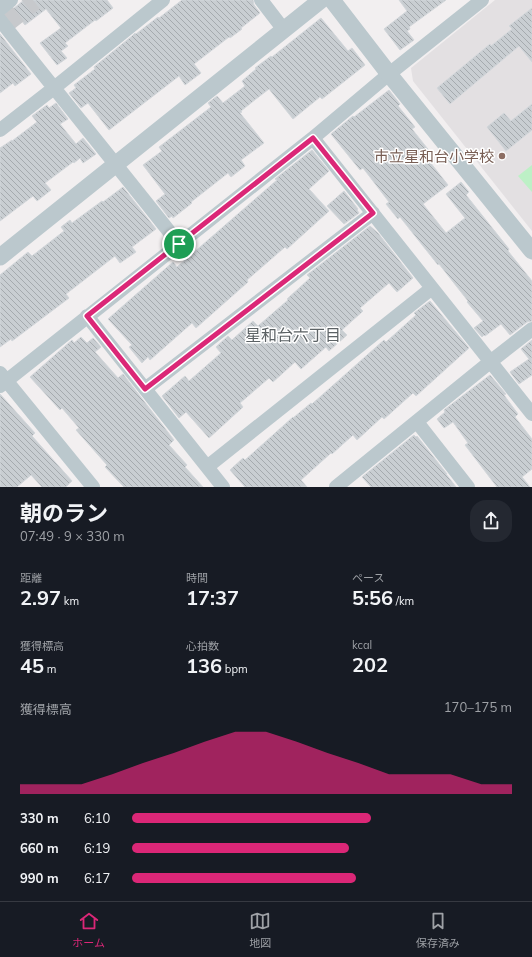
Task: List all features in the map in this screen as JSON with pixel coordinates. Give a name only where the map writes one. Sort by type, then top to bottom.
[{"type":"street","points":[[0,9],[11,0]]},
{"type":"street","points":[[0,130],[163,0]]},
{"type":"street","points":[[261,0],[284,30]]},
{"type":"street","points":[[0,257],[321,0]]},
{"type":"street","points":[[332,0],[389,74],[532,252]]},
{"type":"street","points":[[93,487],[2,380],[87,316],[313,138],[389,74],[482,0]]},
{"type":"street","points":[[0,20],[179,244]]},
{"type":"street","points":[[313,138],[532,414]]},
{"type":"street","points":[[145,389],[373,213]]},
{"type":"street","points":[[207,467],[432,288]]},
{"type":"street","points":[[87,316],[223,487]]},
{"type":"street","points":[[342,485],[532,329]]},
{"type":"street","points":[[417,422],[468,487]]},
{"type":"shaded area","name":"市立星和台小学校","points":[[495,0],[532,0],[532,231],[413,81],[411,68]]},
{"type":"green space","points":[[532,165],[532,192],[518,176]]},
{"type":"building","points":[[24,0],[107,0],[113,8],[65,43],[68,46],[61,51],[67,58],[57,65],[40,43],[61,28],[46,9],[25,25],[13,9]]},
{"type":"building","points":[[182,0],[253,0],[254,5],[260,13],[241,28],[242,29],[194,64],[201,73],[185,85],[179,76],[109,130],[88,103],[81,108],[69,93],[76,88],[74,85],[95,69],[94,67],[135,33],[136,34],[158,17],[159,18]]},
{"type":"building","points":[[399,0],[446,0],[409,27],[410,29],[407,31],[414,40],[400,50],[384,29],[407,11]]},
{"type":"building","points":[[532,8],[532,62],[519,46],[450,104],[437,88],[490,44],[491,46],[512,29],[509,26]]},
{"type":"building","points":[[321,18],[348,51],[352,48],[365,65],[322,99],[320,97],[293,119],[269,89],[256,99],[240,113],[264,143],[241,160],[245,166],[231,177],[228,173],[173,218],[172,216],[169,218],[156,201],[165,194],[143,165],[162,151],[159,147],[211,107],[208,103],[217,96],[223,103],[245,86],[242,81],[256,69],[255,68],[271,56],[272,57]]},
{"type":"building","points":[[0,34],[31,74],[15,86],[13,83],[0,93]]},
{"type":"building","points":[[389,90],[400,104],[398,106],[415,127],[412,129],[431,153],[426,157],[448,185],[423,204],[446,233],[465,218],[446,194],[461,182],[469,192],[466,195],[509,249],[508,251],[532,281],[532,321],[527,322],[510,335],[501,324],[482,337],[474,328],[483,321],[439,264],[438,265],[400,217],[398,219],[386,204],[389,202],[363,168],[360,170],[331,134]]},
{"type":"building","points":[[56,103],[68,119],[60,124],[76,144],[83,138],[96,154],[83,163],[80,158],[74,163],[73,162],[45,183],[51,190],[37,201],[33,196],[0,221],[0,148],[37,122],[32,116],[47,105],[49,108]]},
{"type":"building","points":[[532,104],[532,130],[506,151],[487,127],[504,113],[511,121]]},
{"type":"building","points":[[312,150],[329,171],[309,189],[329,211],[287,249],[285,247],[247,280],[248,282],[196,328],[192,323],[150,360],[148,357],[142,363],[129,347],[132,345],[108,319],[173,262],[177,267],[277,180],[275,179]]},
{"type":"building","points":[[123,187],[156,229],[132,247],[136,252],[120,263],[115,256],[66,294],[69,298],[12,341],[11,339],[0,347],[0,275],[28,252],[32,256],[64,231],[61,227],[70,220],[72,223]]},
{"type":"building","points":[[344,191],[358,209],[357,210],[359,213],[344,224],[327,206]]},
{"type":"building","points":[[370,226],[378,233],[413,278],[397,292],[389,283],[360,308],[363,311],[342,330],[347,335],[329,351],[326,347],[301,369],[295,362],[273,382],[269,378],[240,403],[243,407],[209,438],[186,412],[179,418],[162,396],[185,376],[189,381],[221,353],[216,347],[228,336],[232,340],[253,321],[258,326],[288,300],[287,299],[310,278],[307,275]]},
{"type":"building","points":[[430,301],[469,348],[416,396],[413,393],[384,419],[382,417],[357,440],[353,435],[332,454],[331,453],[301,480],[307,487],[245,487],[230,470],[243,458],[245,460],[293,417],[311,403],[312,404],[384,340],[386,342],[416,315],[414,313]]},
{"type":"building","points":[[81,337],[87,343],[93,338],[101,347],[95,352],[118,378],[123,374],[174,440],[169,445],[187,465],[185,467],[203,487],[124,487],[105,467],[107,465],[76,430],[79,428],[62,408],[60,410],[30,377],[72,340],[74,343]]},
{"type":"building","points":[[532,340],[532,375],[519,384],[510,372],[529,359],[521,349]]},
{"type":"building","points":[[490,375],[506,394],[504,395],[518,414],[515,417],[532,439],[532,469],[522,477],[530,487],[497,487],[465,445],[468,443],[453,422],[444,428],[437,419],[445,412],[444,410]]},
{"type":"building","points":[[0,394],[35,433],[32,436],[72,481],[66,487],[42,487],[31,475],[17,487],[0,487]]},
{"type":"building","points":[[414,435],[416,437],[417,436],[456,487],[371,487],[362,477]]},
{"type":"tunnel","points":[[0,26],[33,0]]},
{"type":"place","name":"市立星和台小学校","points":[[502,156]]},
{"type":"district","name":"星和台六丁目","points":[[293,335]]},
{"type":"route","points":[[313,138],[373,213],[145,389],[87,316],[179,244],[313,138]]}]
